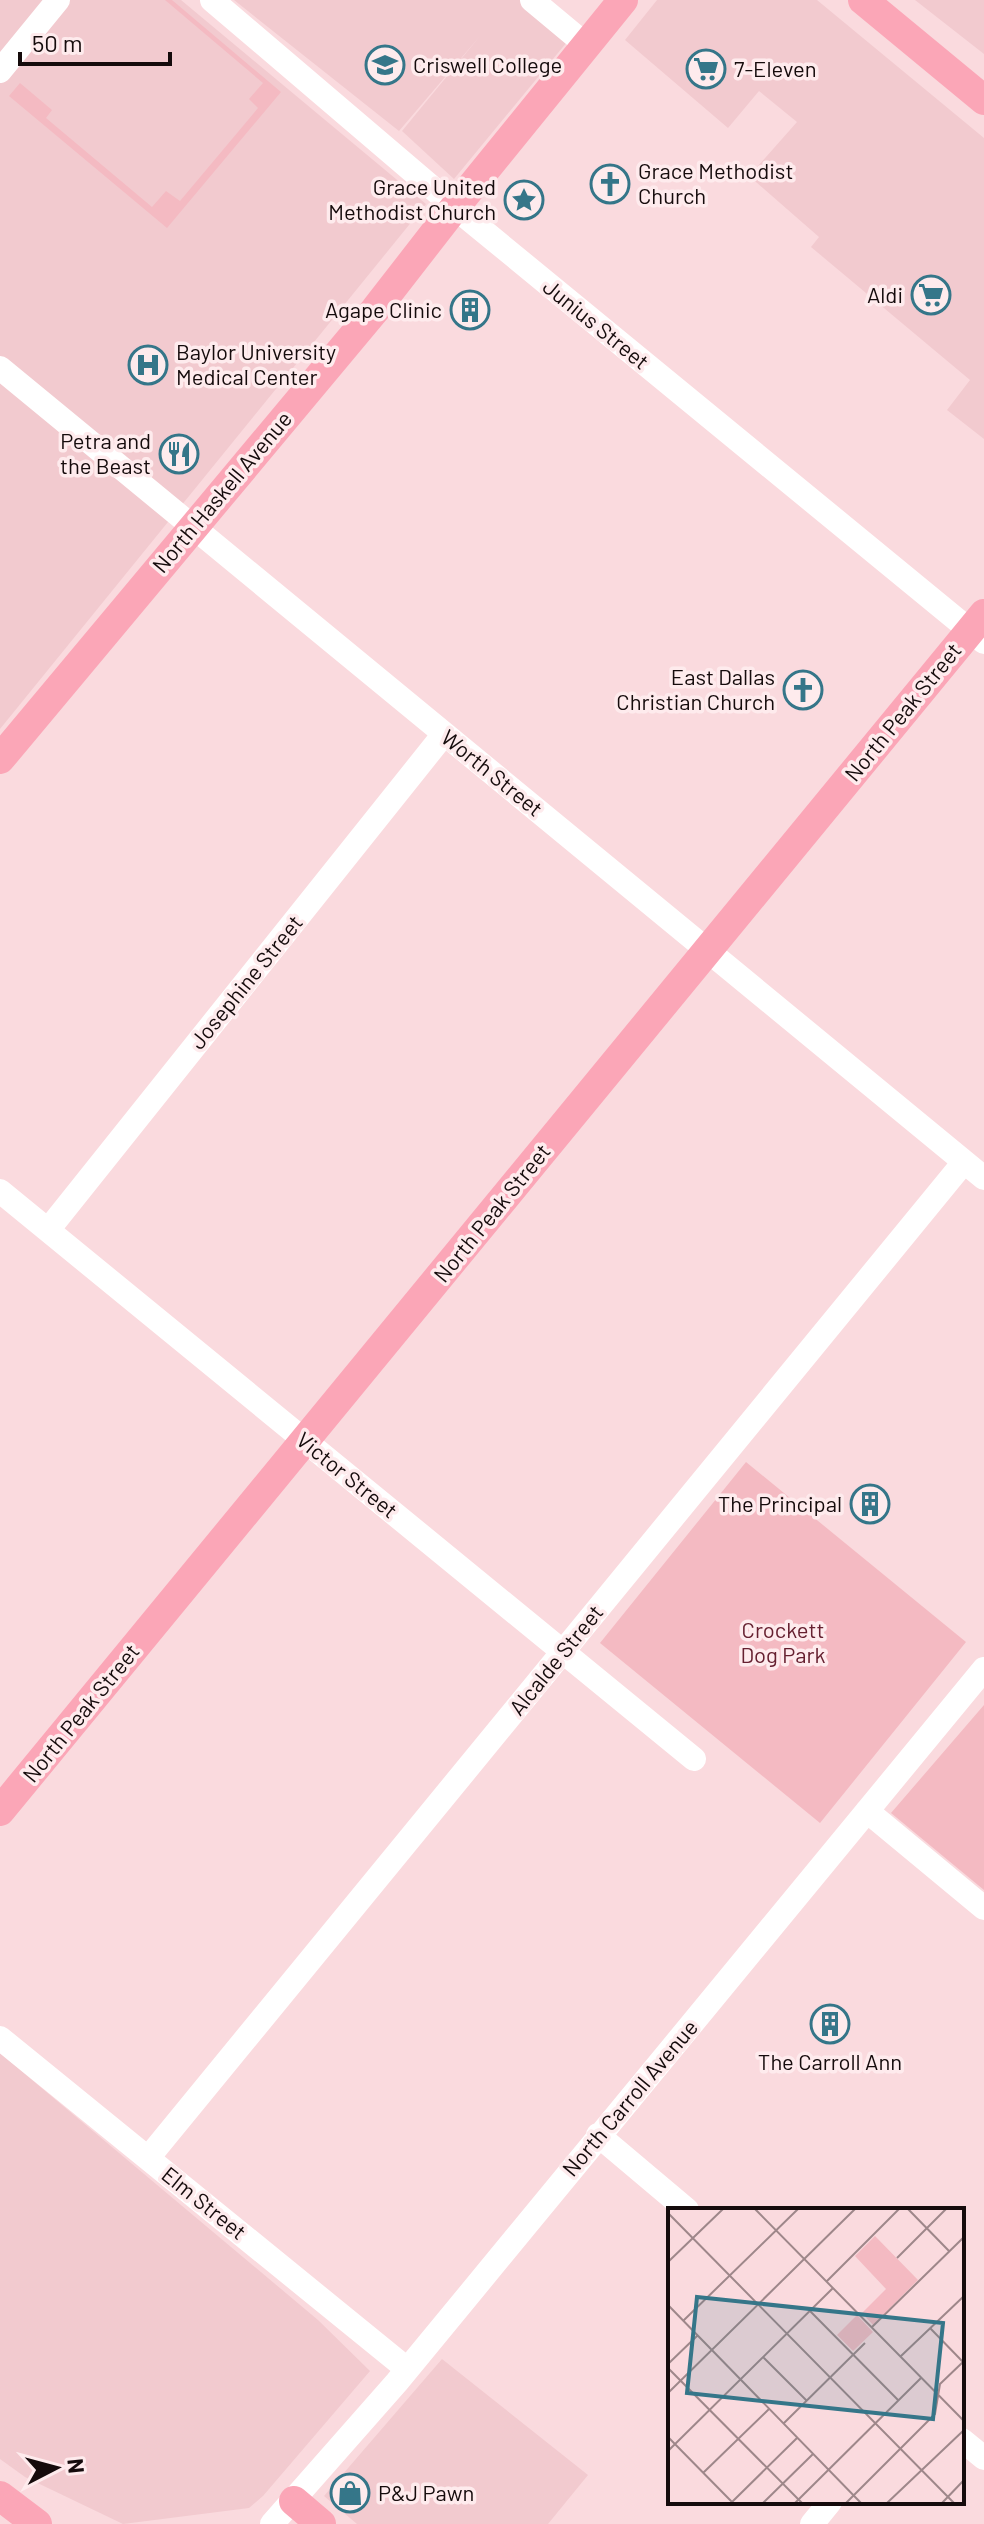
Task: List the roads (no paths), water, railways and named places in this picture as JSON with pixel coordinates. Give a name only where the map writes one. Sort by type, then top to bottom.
[{"type":"main road","name":"North Haskell Avenue","points":[[0,759],[375,310],[623,0]]},
{"type":"main road","points":[[863,0],[984,100]]},
{"type":"main road","name":"North Peak Street","points":[[0,1811],[707,950],[979,629]]},
{"type":"main road","points":[[0,2496],[37,2524]]},
{"type":"main road","points":[[294,2501],[321,2524]]},
{"type":"street","points":[[0,71],[58,0]]},
{"type":"street","name":"Junius Street","points":[[212,0],[455,207],[979,629]]},
{"type":"street","points":[[532,0],[586,45]]},
{"type":"street","name":"Worth Street","points":[[0,368],[984,1178]]},
{"type":"street","name":"Josephine Street","points":[[48,1230],[444,734]]},
{"type":"street","name":"Alcalde Street","points":[[148,2158],[964,1162]]},
{"type":"street","name":"Victor Street","points":[[0,1191],[694,1759]]},
{"type":"street","name":"North Carroll Avenue","points":[[272,2524],[407,2369],[984,1669]]},
{"type":"street","points":[[867,1811],[984,1908]]},
{"type":"street","name":"Elm Street","points":[[0,2038],[407,2369]]},
{"type":"street","points":[[598,2135],[685,2208]]},
{"type":"street","points":[[964,2442],[984,2458]]},
{"type":"street","points":[[812,2524],[828,2504]]},
{"type":"place","name":"Criswell College","points":[[385,65]]},
{"type":"place","name":"7-Eleven","points":[[706,69]]},
{"type":"place","name":"Grace Methodist Church","points":[[610,184]]},
{"type":"place","name":"Grace United Methodist Church","points":[[524,200]]},
{"type":"place","name":"Aldi","points":[[931,295]]},
{"type":"place","name":"Agape Clinic","points":[[470,310]]},
{"type":"place","name":"Baylor University Medical Center","points":[[148,365]]},
{"type":"place","name":"Petra and the Beast","points":[[179,454]]},
{"type":"place","name":"East Dallas Christian Church","points":[[803,690]]},
{"type":"place","name":"The Principal","points":[[870,1504]]},
{"type":"place","name":"The Carroll Ann","points":[[830,2024]]},
{"type":"place","name":"P&J Pawn","points":[[350,2493]]},
{"type":"park label","name":"Crockett Dog Park","points":[[783,1642]]}]
